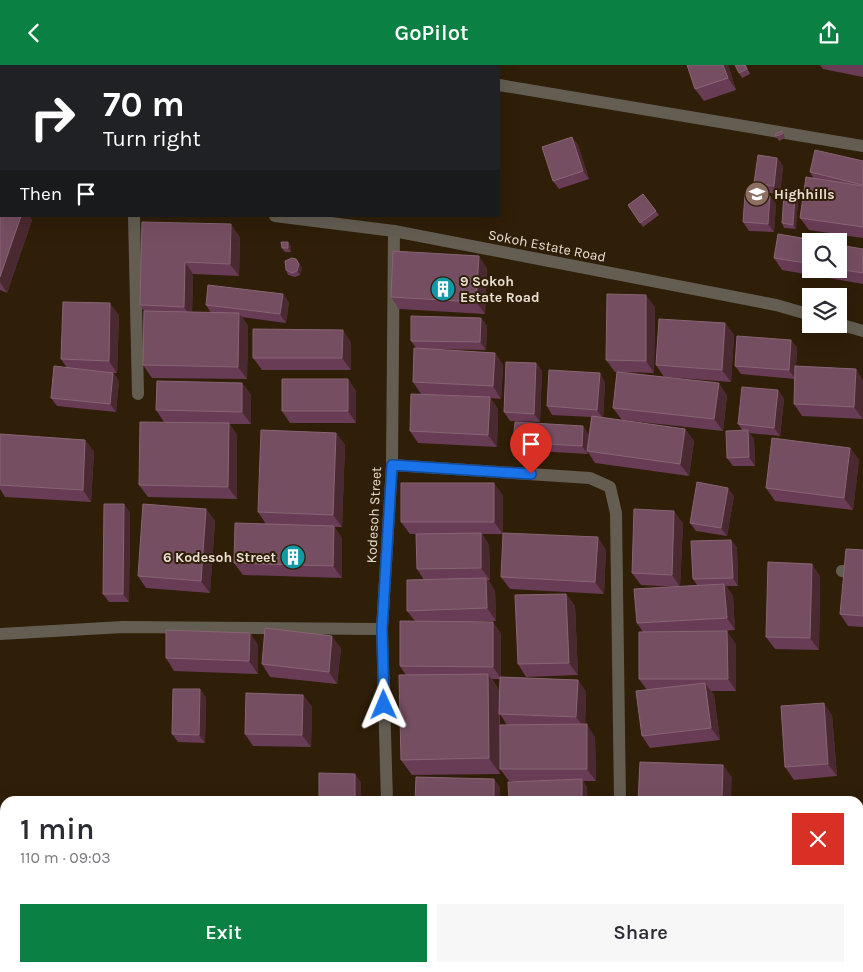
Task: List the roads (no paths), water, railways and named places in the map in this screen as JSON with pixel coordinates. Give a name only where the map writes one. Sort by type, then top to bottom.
[{"type":"street","points":[[500,85],[863,145]]},
{"type":"street","points":[[134,217],[138,395]]},
{"type":"street","name":"Sokoh Estate Road","points":[[283,217],[394,231],[776,305],[802,312]]},
{"type":"street","name":"Kodesoh Street","points":[[387,796],[382,629],[392,465],[394,231]]},
{"type":"street","points":[[847,326],[863,331]]},
{"type":"street","points":[[392,465],[590,478],[610,487],[616,513],[620,796]]},
{"type":"street","points":[[842,571],[863,573]]},
{"type":"street","points":[[0,634],[123,627],[382,629]]},
{"type":"place","name":"Highhills","points":[[757,194]]},
{"type":"place","name":"9 Sokoh Estate Road","points":[[443,289]]},
{"type":"place","name":"6 Kodesoh Street","points":[[293,557]]}]
